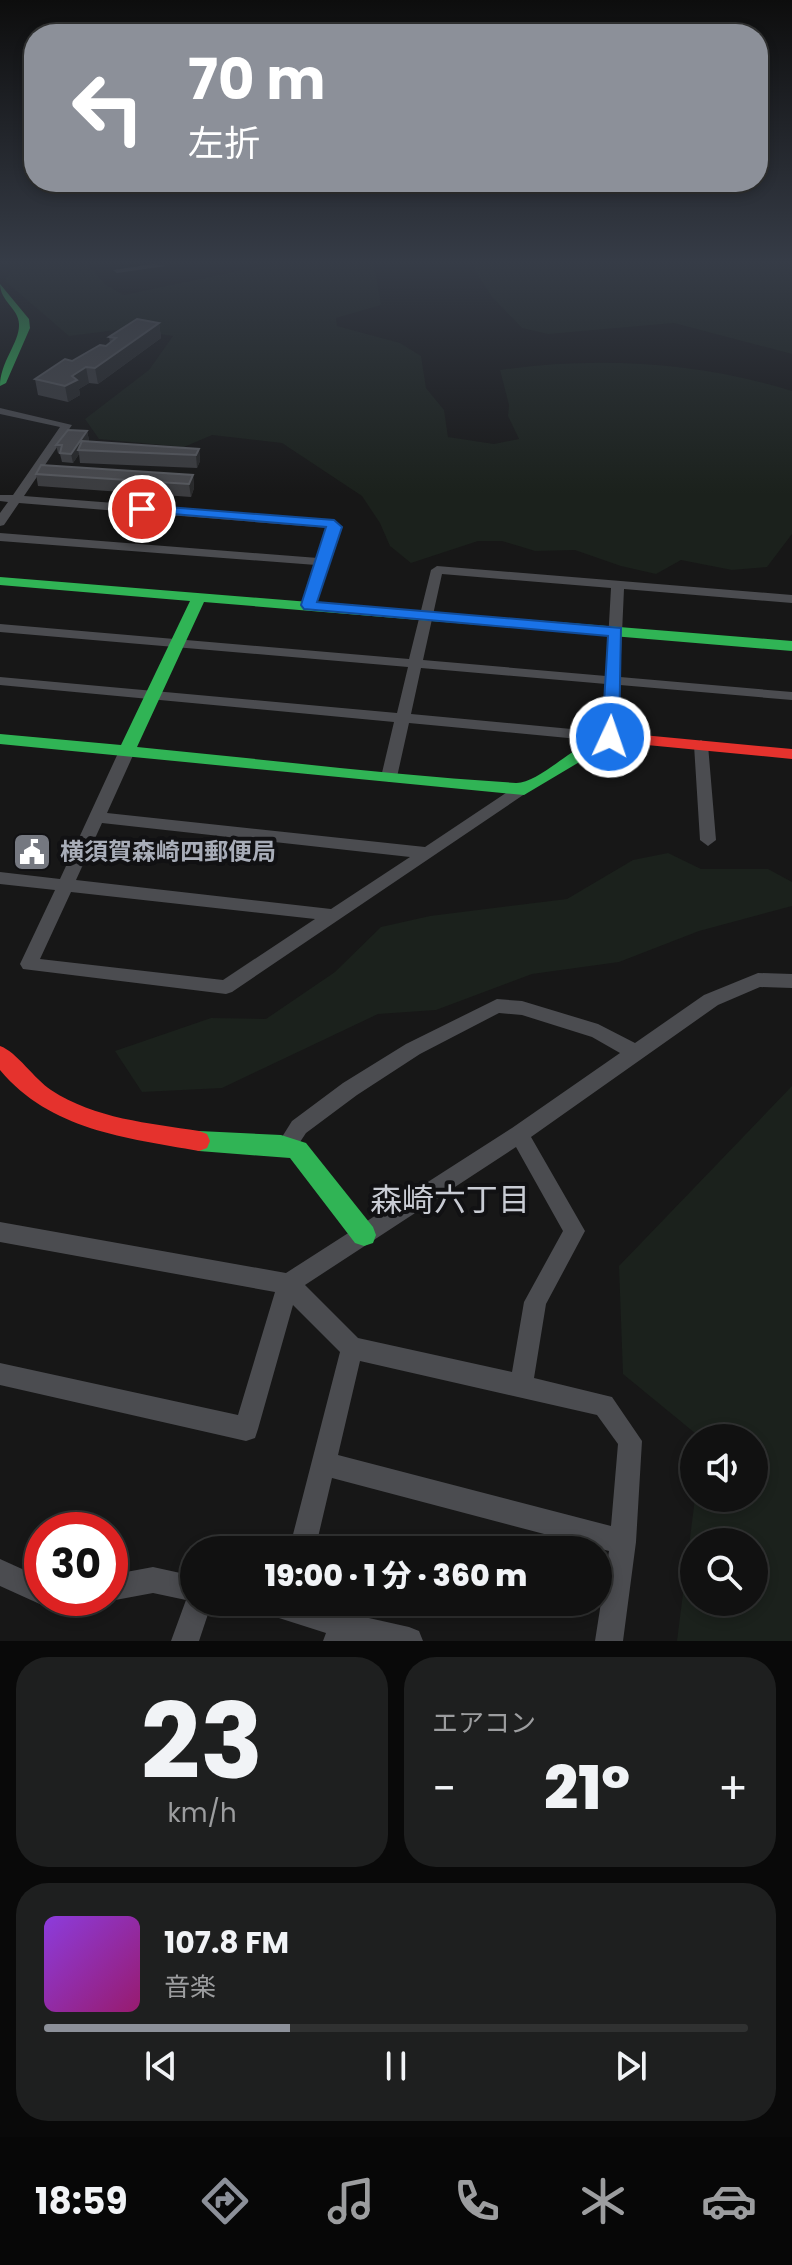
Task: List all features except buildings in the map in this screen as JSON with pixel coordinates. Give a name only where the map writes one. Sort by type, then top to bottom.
[{"type":"street","points":[[0,382],[19,341]]},
{"type":"street","points":[[0,411],[67,425],[0,522]]},
{"type":"street","points":[[0,498],[329,523],[335,527],[309,605]]},
{"type":"street","points":[[0,537],[322,562]]},
{"type":"street","points":[[389,777],[437,570],[792,599]]},
{"type":"street","points":[[0,581],[792,646]]},
{"type":"street","points":[[610,737],[618,585]]},
{"type":"street","points":[[199,597],[29,964],[226,987],[524,789],[610,737]]},
{"type":"street","points":[[0,628],[792,696]]},
{"type":"street","points":[[0,681],[792,754]]},
{"type":"street","points":[[0,739],[524,789]]},
{"type":"street","points":[[701,745],[708,840]]},
{"type":"street","points":[[98,817],[429,853]]},
{"type":"street","points":[[0,878],[333,915]]},
{"type":"street","points":[[0,1374],[246,1429],[288,1284],[519,1134],[711,1000],[758,980],[792,981]]},
{"type":"street","points":[[287,1145],[299,1127],[350,1089],[413,1049],[497,1006],[522,1008],[598,1031],[634,1052]]},
{"type":"street","points":[[0,1055],[17,1081],[54,1109],[88,1121],[224,1145],[287,1145],[298,1150],[364,1235]]},
{"type":"street","points":[[519,1134],[574,1231],[535,1302],[521,1386]]},
{"type":"street","points":[[0,1232],[288,1284],[352,1348],[604,1405],[630,1441],[623,1542],[609,1641]]},
{"type":"street","points":[[306,1536],[352,1348]]},
{"type":"street","points":[[324,1464],[623,1542]]},
{"type":"street","points":[[0,1572],[24,1583]]},
{"type":"street","points":[[128,1585],[153,1580],[180,1586]]},
{"type":"street","points":[[185,1641],[194,1616]]},
{"type":"street","points":[[306,1616],[339,1633],[409,1641]]},
{"type":"shaded area","points":[[170,341],[391,341],[421,356],[426,388],[444,410],[448,437],[494,444],[519,439],[508,416],[509,405],[500,370],[573,363],[648,364],[757,381],[792,391],[792,534],[767,567],[732,570],[681,560],[656,574],[575,550],[535,551],[502,541],[478,541],[411,563],[390,546],[380,523],[362,496],[282,443],[212,435],[184,447],[99,439],[85,419],[149,370]]},
{"type":"shaded area","points":[[741,341],[792,341],[792,354]]},
{"type":"shaded area","points":[[668,853],[701,869],[768,869],[792,882],[792,906],[699,931],[619,962],[532,974],[436,1010],[378,1014],[222,1088],[142,1092],[115,1051],[211,1018],[266,1019],[335,972],[381,927],[430,916],[567,899],[633,860]]},
{"type":"shaded area","points":[[792,1086],[792,1641],[677,1641],[680,1616],[768,1616],[768,1528],[691,1528],[693,1512],[768,1512],[768,1424],[684,1424],[623,1374],[619,1266]]},
{"type":"traffic: fast","points":[[0,383],[19,341]]},
{"type":"traffic: fast","points":[[0,581],[792,646]]},
{"type":"traffic: fast","points":[[127,751],[199,597]]},
{"type":"traffic: fast","points":[[0,739],[524,789],[610,737],[632,739]]},
{"type":"traffic: fast","points":[[199,1141],[281,1145],[298,1150],[364,1235]]},
{"type":"traffic: jam","points":[[632,739],[792,754]]},
{"type":"traffic: jam","points":[[0,1055],[41,1096],[64,1109],[114,1126],[199,1141]]},
{"type":"place","name":"横須賀森崎四郵便局","points":[[32,852]]},
{"type":"district","name":"森崎六丁目","points":[[450,1200]]},
{"type":"route","points":[[142,509],[329,523],[335,527],[309,605],[616,632],[610,737]]}]
